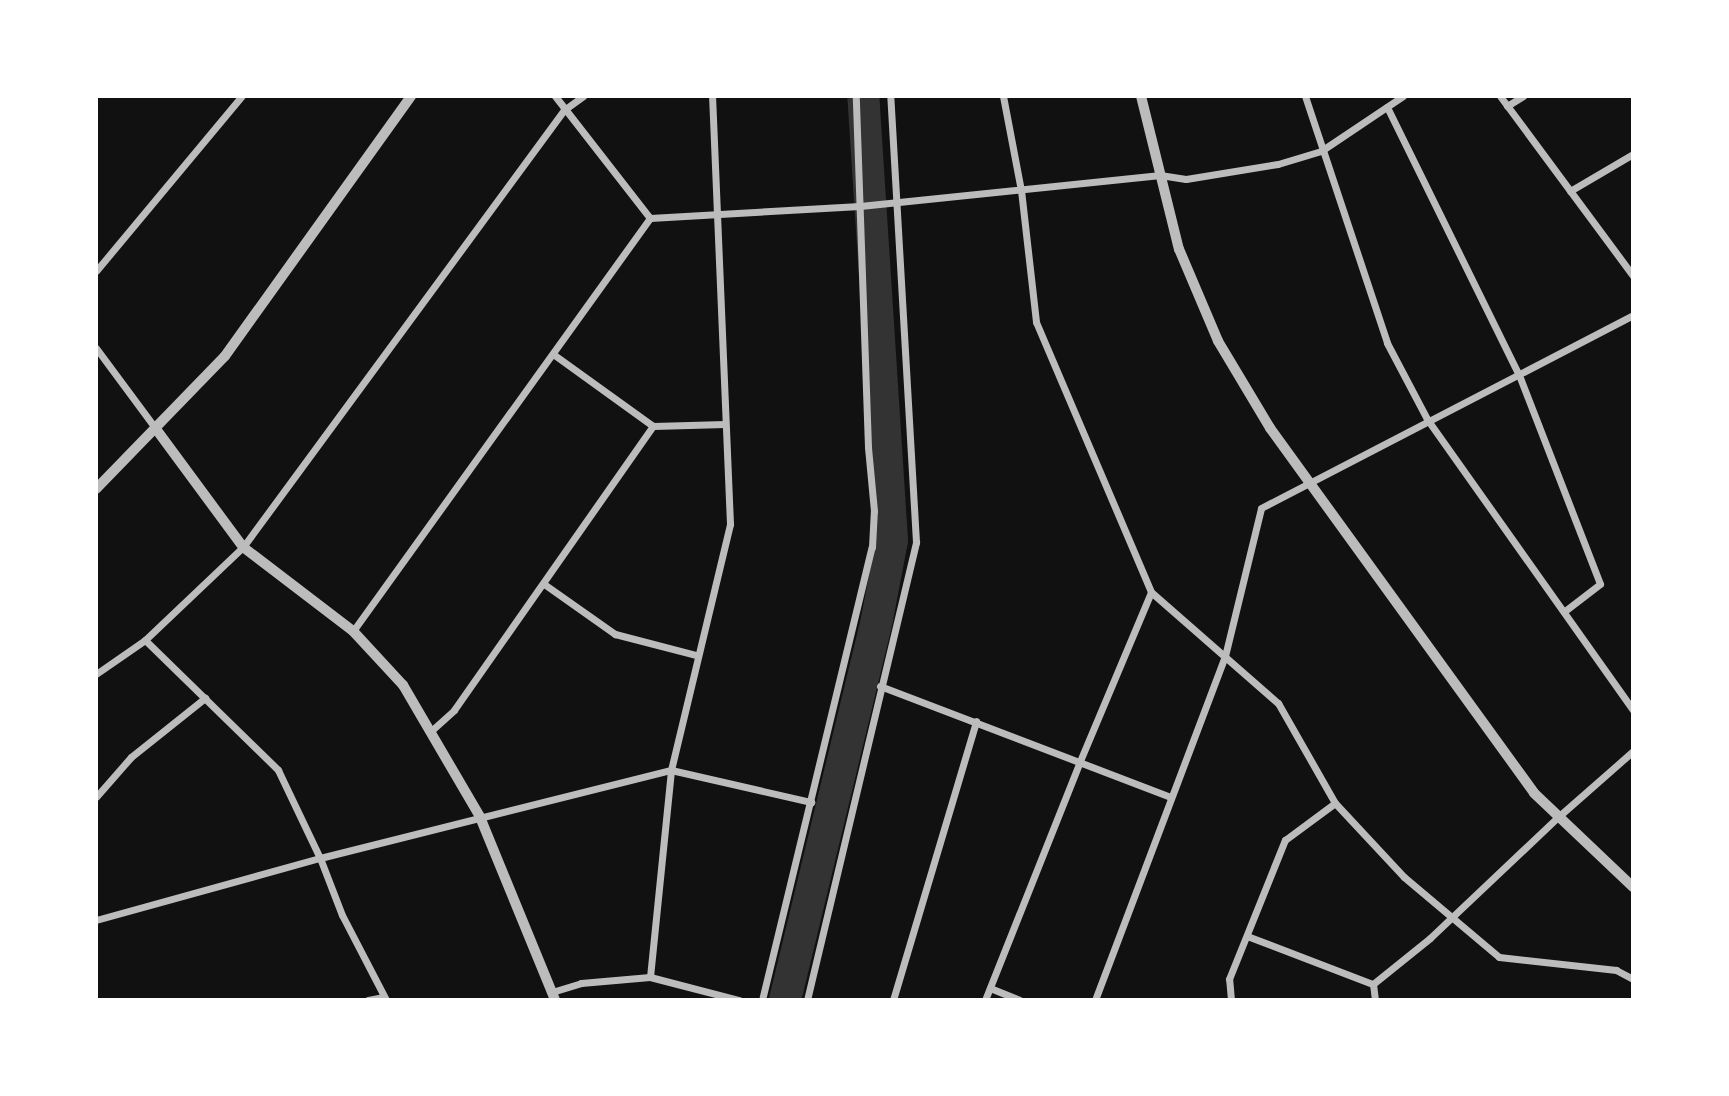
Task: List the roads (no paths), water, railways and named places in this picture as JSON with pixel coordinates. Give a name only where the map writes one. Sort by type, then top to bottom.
[{"type":"street","points":[[96,271],[242,96]]},
{"type":"street","points":[[96,489],[225,356],[411,96]]},
{"type":"street","points":[[555,96],[650,218]]},
{"type":"street","points":[[96,674],[145,640],[243,547],[564,110],[583,96]]},
{"type":"street","points":[[650,976],[671,770],[696,655],[730,524],[712,96]]},
{"type":"street","points":[[762,1000],[872,547],[874,511],[868,447],[856,96]]},
{"type":"street","points":[[807,1000],[916,542],[890,96]]},
{"type":"street","points":[[1003,96],[1021,190],[1036,322],[1151,593],[1278,703],[1335,803],[1404,877],[1499,957],[1616,970],[1633,979]]},
{"type":"street","points":[[1141,96],[1179,249],[1218,341],[1270,428],[1534,793],[1633,887]]},
{"type":"street","points":[[1304,96],[1387,343],[1427,419],[1633,710]]},
{"type":"street","points":[[650,218],[860,206],[1160,175],[1186,179],[1278,164],[1321,151],[1403,96]]},
{"type":"street","points":[[1500,96],[1633,276]]},
{"type":"street","points":[[1507,106],[1523,96]]},
{"type":"street","points":[[1387,107],[1519,375],[1600,584],[1565,611]]},
{"type":"street","points":[[1570,191],[1633,154]]},
{"type":"street","points":[[353,631],[650,218]]},
{"type":"street","points":[[1095,1000],[1225,656],[1261,508],[1427,419],[1519,375],[1633,315]]},
{"type":"street","points":[[96,348],[243,547],[353,631],[403,685],[480,817],[553,996],[581,983],[650,976],[739,1000]]},
{"type":"street","points":[[553,354],[653,426],[725,425]]},
{"type":"street","points":[[431,731],[454,710],[653,426]]},
{"type":"street","points":[[544,584],[615,634],[696,655]]},
{"type":"street","points":[[985,1000],[1080,761],[1151,593]]},
{"type":"street","points":[[145,640],[278,770],[320,859],[342,915],[385,998],[368,1000]]},
{"type":"street","points":[[880,685],[1170,797]]},
{"type":"street","points":[[96,797],[131,757],[205,698]]},
{"type":"street","points":[[893,1000],[976,721]]},
{"type":"street","points":[[1373,984],[1453,916],[1633,751]]},
{"type":"street","points":[[96,920],[480,817],[671,770],[811,802]]},
{"type":"street","points":[[1231,1000],[1228,979],[1285,840],[1335,803]]},
{"type":"street","points":[[1247,936],[1373,984]]},
{"type":"street","points":[[1373,984],[1375,1000]]},
{"type":"street","points":[[990,988],[1020,1000]]},
{"type":"waterway","points":[[785,1000],[877,619],[892,540],[863,96]]}]
